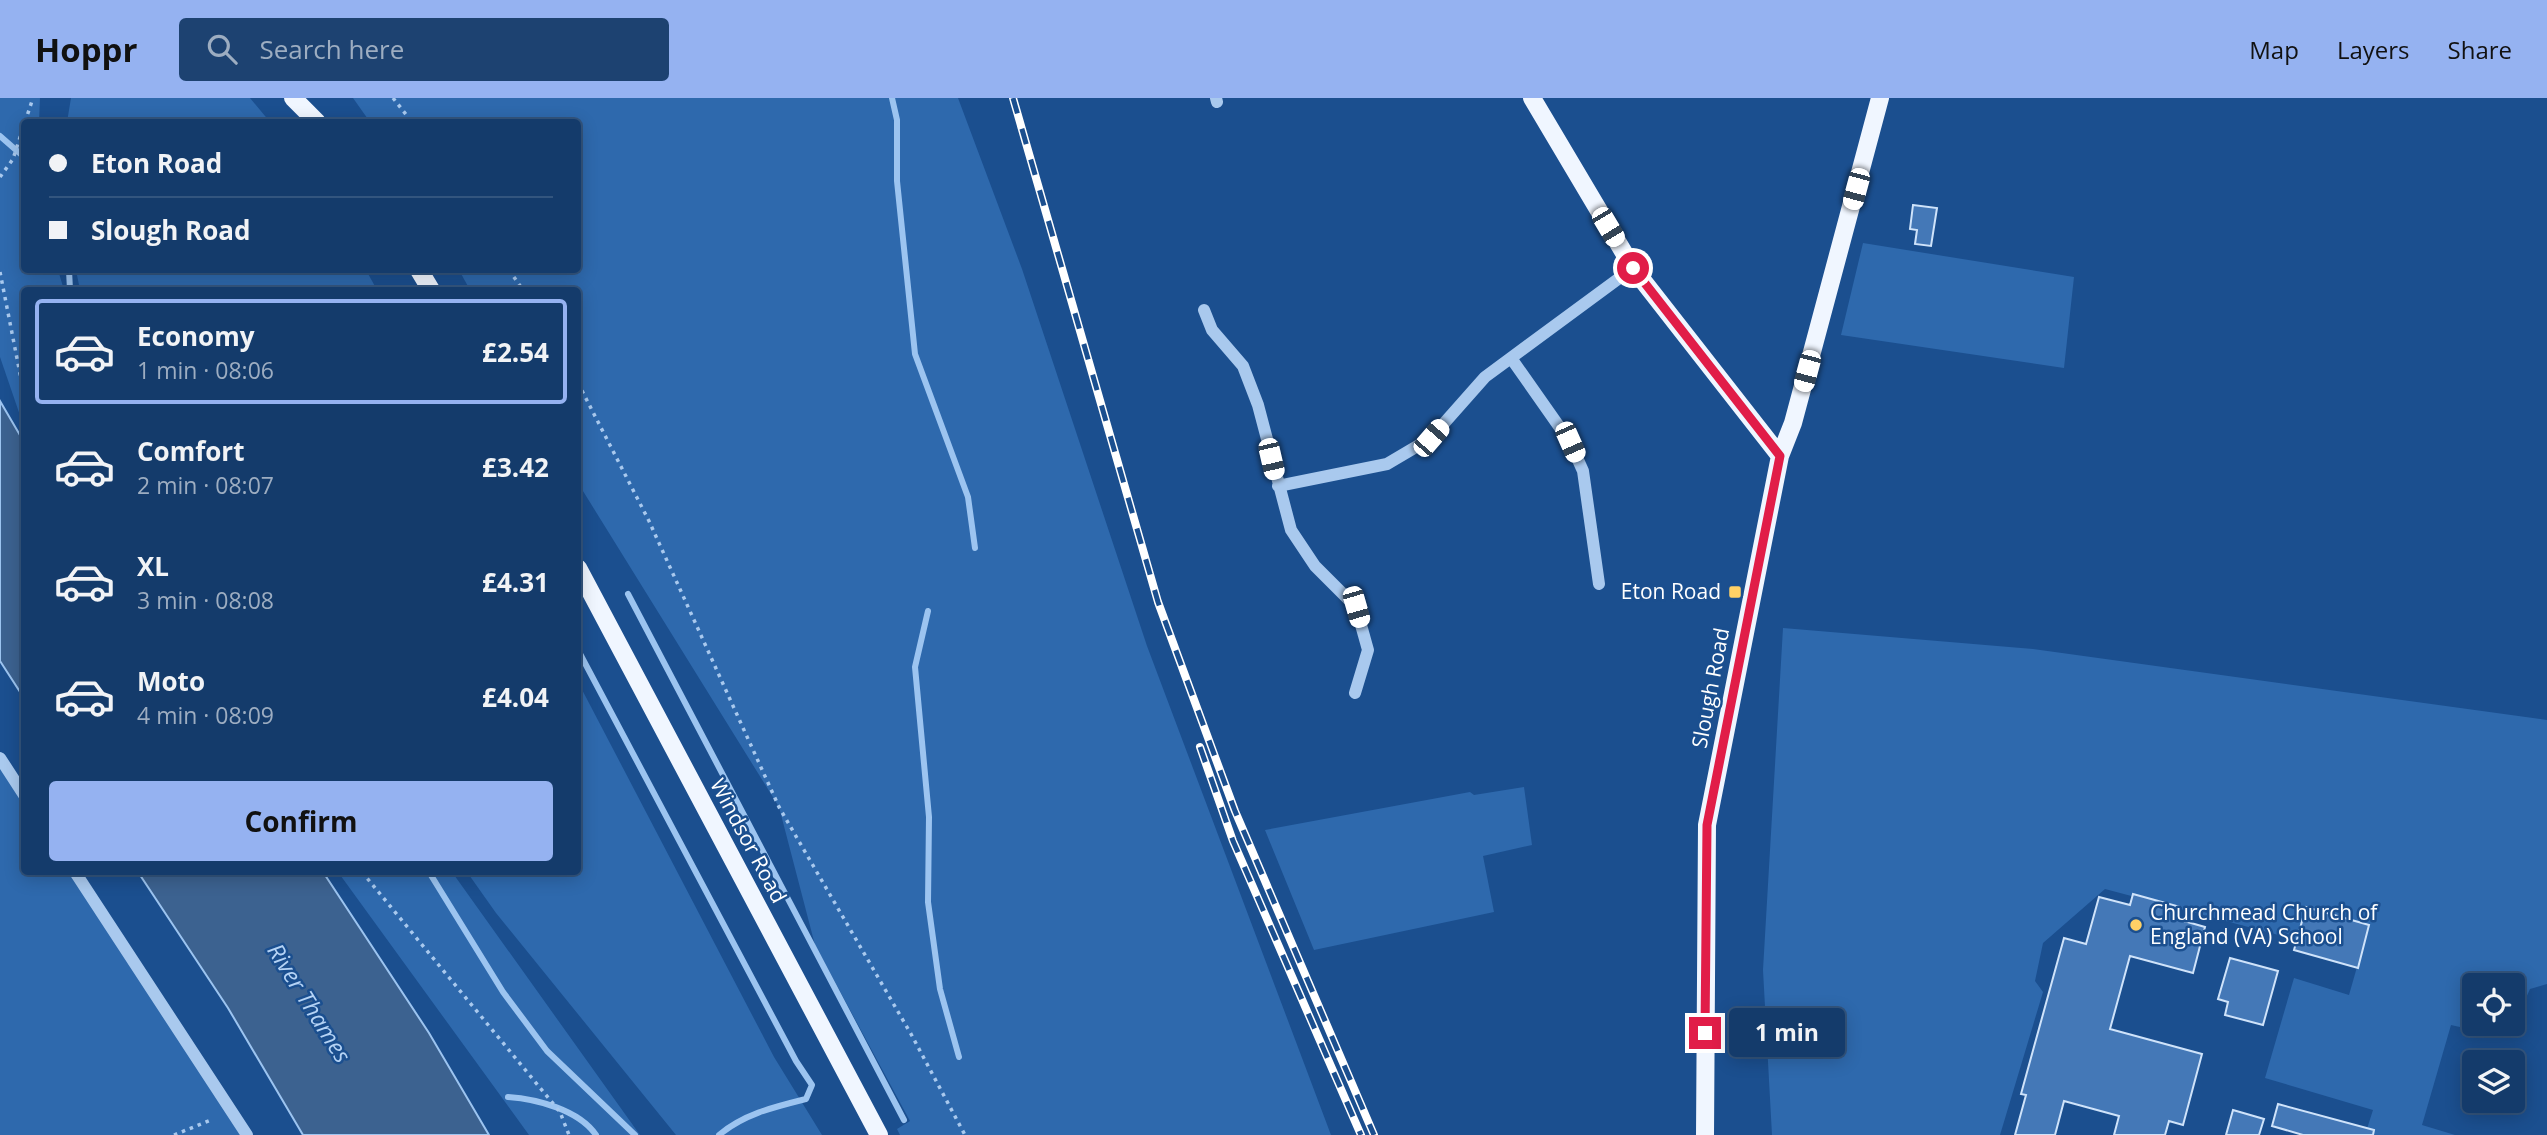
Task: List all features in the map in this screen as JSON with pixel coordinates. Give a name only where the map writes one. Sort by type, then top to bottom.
[{"type":"main road","points":[[293,98],[314,119]]},
{"type":"main road","points":[[1532,98],[1633,268],[1780,456]]},
{"type":"main road","name":"Slough Road","points":[[1705,1135],[1707,825],[1780,456],[1796,410],[1880,98]]},
{"type":"main road","name":"Windsor Road","points":[[581,574],[879,1135]]},
{"type":"street","points":[[1278,486],[1387,464],[1431,438],[1485,377],[1633,268]]},
{"type":"street","points":[[1204,310],[1212,330],[1243,366],[1258,405],[1291,530],[1315,566],[1356,607],[1368,650],[1355,693]]},
{"type":"street","points":[[1511,358],[1570,442],[1583,471],[1599,584]]},
{"type":"street","points":[[0,758],[21,790]]},
{"type":"street","points":[[77,875],[247,1135]]},
{"type":"path","points":[[27,119],[33,98]]},
{"type":"path","points":[[393,98],[410,119]]},
{"type":"path","points":[[0,177],[13,159],[21,136]]},
{"type":"path","points":[[0,272],[21,379]]},
{"type":"path","points":[[581,389],[649,521],[779,807],[911,1034],[965,1135]]},
{"type":"path","points":[[364,875],[560,1112],[569,1135]]},
{"type":"path","points":[[174,1135],[211,1120]]},
{"type":"shaded area","points":[[0,98],[40,98],[39,119],[21,119],[21,273],[59,273],[63,287],[21,287],[21,418],[0,357]]},
{"type":"shaded area","points":[[71,98],[250,98],[268,119],[68,119]]},
{"type":"shaded area","points":[[353,98],[958,98],[1022,269],[1147,646],[1331,1135],[900,1135],[897,1129],[910,1121],[815,945],[779,807],[581,488],[581,287],[468,287],[461,273],[581,273],[581,119],[368,119]]},
{"type":"shaded area","points":[[1863,243],[2074,277],[2064,368],[1841,335]]},
{"type":"shaded area","points":[[77,273],[368,273],[375,287],[79,287]]},
{"type":"shaded area","name":"Churchmead Church of England (VA) School","points":[[1783,628],[2033,649],[2547,720],[2547,984],[2530,989],[2525,1000],[2525,973],[2462,973],[2462,1028],[2451,1025],[2422,1125],[2455,1135],[2365,1135],[2373,1110],[2265,1078],[2294,978],[2349,995],[2369,925],[2306,908],[2297,940],[2105,889],[2043,943],[2035,981],[2043,992],[2000,1135],[1772,1135],[1763,970]]},
{"type":"shaded area","points":[[581,688],[774,1057],[822,1135],[676,1135],[496,913],[469,875],[581,875]]},
{"type":"shaded area","points":[[0,756],[21,789],[21,875],[76,875],[247,1135],[0,1135]]},
{"type":"shaded area","points":[[1524,787],[1532,845],[1483,856],[1494,912],[1314,950],[1265,830],[1470,792],[1474,795]]},
{"type":"shaded area","points":[[340,875],[454,875],[640,1135],[529,1135]]},
{"type":"water","points":[[0,401],[21,437],[21,693],[0,661]]},
{"type":"water","name":"River Thames","points":[[140,875],[325,875],[429,1033],[489,1135],[303,1135],[228,1008]]},
{"type":"building","points":[[1913,205],[1937,208],[1931,246],[1915,244],[1917,230],[1910,229]]},
{"type":"building","points":[[2133,894],[2180,907],[2177,919],[2205,927],[2193,973],[2130,956],[2110,1029],[2202,1054],[2183,1125],[2169,1121],[2165,1135],[2114,1135],[2119,1116],[2064,1101],[2055,1135],[2015,1135],[2026,1095],[2021,1094],[2064,938],[2086,944],[2099,897],[2130,905]]},
{"type":"building","points":[[2306,907],[2369,925],[2358,968],[2294,950]]},
{"type":"building","points":[[2230,958],[2278,971],[2263,1025],[2225,1015],[2228,1002],[2218,999]]},
{"type":"building","points":[[2278,1104],[2374,1130],[2373,1135],[2303,1135],[2272,1126]]},
{"type":"building","points":[[2233,1110],[2264,1119],[2259,1135],[2226,1135]]},
{"type":"waterway","points":[[892,98],[897,120],[897,181],[915,354],[968,497],[975,548]]},
{"type":"waterway","points":[[0,136],[21,154]]},
{"type":"waterway","points":[[69,273],[70,287]]},
{"type":"waterway","points":[[628,594],[904,1120]]},
{"type":"waterway","points":[[928,611],[915,667],[929,817],[928,902],[940,989],[959,1057]]},
{"type":"waterway","points":[[581,656],[796,1061],[812,1085],[806,1099],[749,1116],[719,1135]]},
{"type":"waterway","points":[[431,875],[503,992],[547,1051],[635,1135]]},
{"type":"waterway","points":[[508,1097],[556,1107],[579,1119],[596,1135]]},
{"type":"railway","points":[[1013,98],[1158,602],[1235,811],[1374,1135]]},
{"type":"railway","points":[[1200,747],[1233,841],[1361,1135]]},
{"type":"place","name":"Eton Road","points":[[1735,592]]},
{"type":"place","name":"Churchmead Church of England (VA) School","points":[[2136,925]]},
{"type":"route","points":[[1633,268],[1780,456],[1707,825],[1705,1033]]}]
